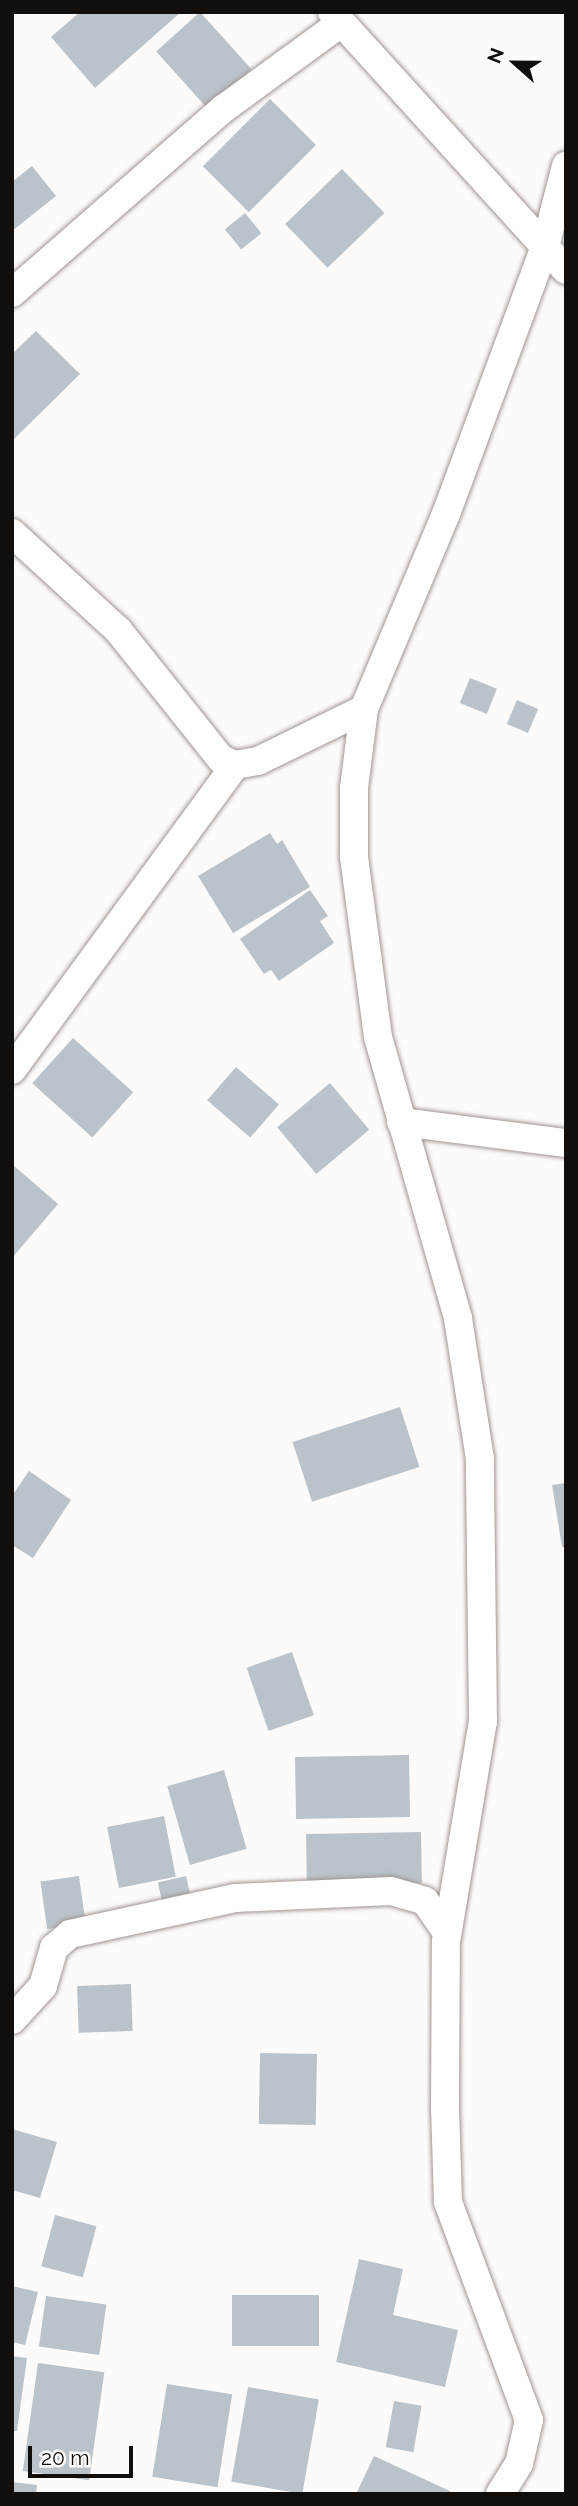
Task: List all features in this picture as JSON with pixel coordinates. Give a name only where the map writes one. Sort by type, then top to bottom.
[{"type":"street","points":[[12,293],[223,109],[337,18],[566,270]]},
{"type":"street","points":[[500,2494],[519,2464],[529,2420],[448,2202],[447,1933],[483,1722],[480,1459],[458,1318],[377,1037],[354,856],[364,709],[446,514],[545,247],[566,166]]},
{"type":"street","points":[[12,533],[118,629],[194,731],[235,765]]},
{"type":"street","points":[[12,1070],[235,765],[258,761],[364,709]]},
{"type":"street","points":[[401,1122],[566,1143]]},
{"type":"street","points":[[12,2021],[43,1986],[54,1948],[69,1934],[235,1898],[391,1891],[425,1901],[447,1933]]},
{"type":"building","points":[[80,12],[181,12],[95,88],[51,37]]},
{"type":"building","points":[[200,12],[252,69],[208,109],[156,51]]},
{"type":"building","points":[[270,99],[316,145],[249,212],[203,166]]},
{"type":"building","points":[[32,166],[56,196],[12,231],[12,182]]},
{"type":"building","points":[[342,169],[384,213],[328,268],[285,224]]},
{"type":"building","points":[[245,213],[261,233],[241,250],[225,229]]},
{"type":"building","points":[[36,331],[80,374],[12,441],[12,354]]},
{"type":"building","points":[[470,678],[497,689],[487,714],[460,703]]},
{"type":"building","points":[[517,700],[538,709],[528,733],[507,724]]},
{"type":"building","points":[[270,833],[277,844],[282,840],[310,887],[233,933],[198,876]]},
{"type":"building","points":[[310,890],[328,916],[320,921],[334,943],[279,981],[271,970],[264,974],[240,939]]},
{"type":"building","points":[[73,1038],[133,1092],[92,1138],[32,1083]]},
{"type":"building","points":[[236,1067],[279,1104],[250,1138],[207,1100]]},
{"type":"building","points":[[330,1083],[369,1130],[316,1174],[277,1127]]},
{"type":"building","points":[[12,1164],[58,1204],[12,1258]]},
{"type":"building","points":[[400,1407],[419,1467],[312,1502],[293,1442]]},
{"type":"building","points":[[29,1471],[71,1500],[33,1558],[12,1545],[12,1496]]},
{"type":"building","points":[[566,1483],[566,1547],[562,1547],[552,1485]]},
{"type":"building","points":[[292,1652],[314,1715],[268,1731],[247,1668]]},
{"type":"building","points":[[409,1755],[410,1817],[296,1819],[295,1757]]},
{"type":"building","points":[[224,1770],[247,1849],[190,1865],[167,1786]]},
{"type":"building","points":[[164,1816],[176,1877],[119,1888],[107,1827]]},
{"type":"building","points":[[421,1832],[422,1883],[307,1885],[306,1834]]},
{"type":"building","points":[[79,1876],[86,1924],[47,1929],[40,1881]]},
{"type":"building","points":[[186,1876],[191,1898],[163,1905],[158,1883]]},
{"type":"building","points":[[131,1984],[133,2031],[79,2033],[77,1986]]},
{"type":"building","points":[[260,2053],[317,2054],[316,2125],[259,2124]]},
{"type":"building","points":[[12,2129],[57,2142],[40,2198],[12,2190]]},
{"type":"building","points":[[55,2215],[97,2226],[83,2277],[41,2266]]},
{"type":"building","points":[[359,2259],[403,2269],[393,2315],[458,2330],[445,2387],[336,2362]]},
{"type":"building","points":[[12,2286],[38,2292],[25,2345],[12,2342]]},
{"type":"building","points":[[232,2295],[319,2295],[319,2346],[232,2346]]},
{"type":"building","points":[[46,2296],[106,2304],[99,2355],[39,2347]]},
{"type":"building","points":[[12,2356],[27,2358],[17,2431],[12,2431]]},
{"type":"building","points":[[38,2363],[104,2372],[89,2480],[23,2471]]},
{"type":"building","points":[[167,2384],[232,2394],[217,2487],[152,2477]]},
{"type":"building","points":[[248,2387],[319,2400],[302,2494],[231,2482]]},
{"type":"building","points":[[394,2401],[422,2406],[413,2452],[386,2447]]},
{"type":"building","points":[[374,2456],[450,2491],[449,2494],[356,2494]]},
{"type":"building","points":[[12,2482],[37,2485],[36,2494],[12,2494]]}]
